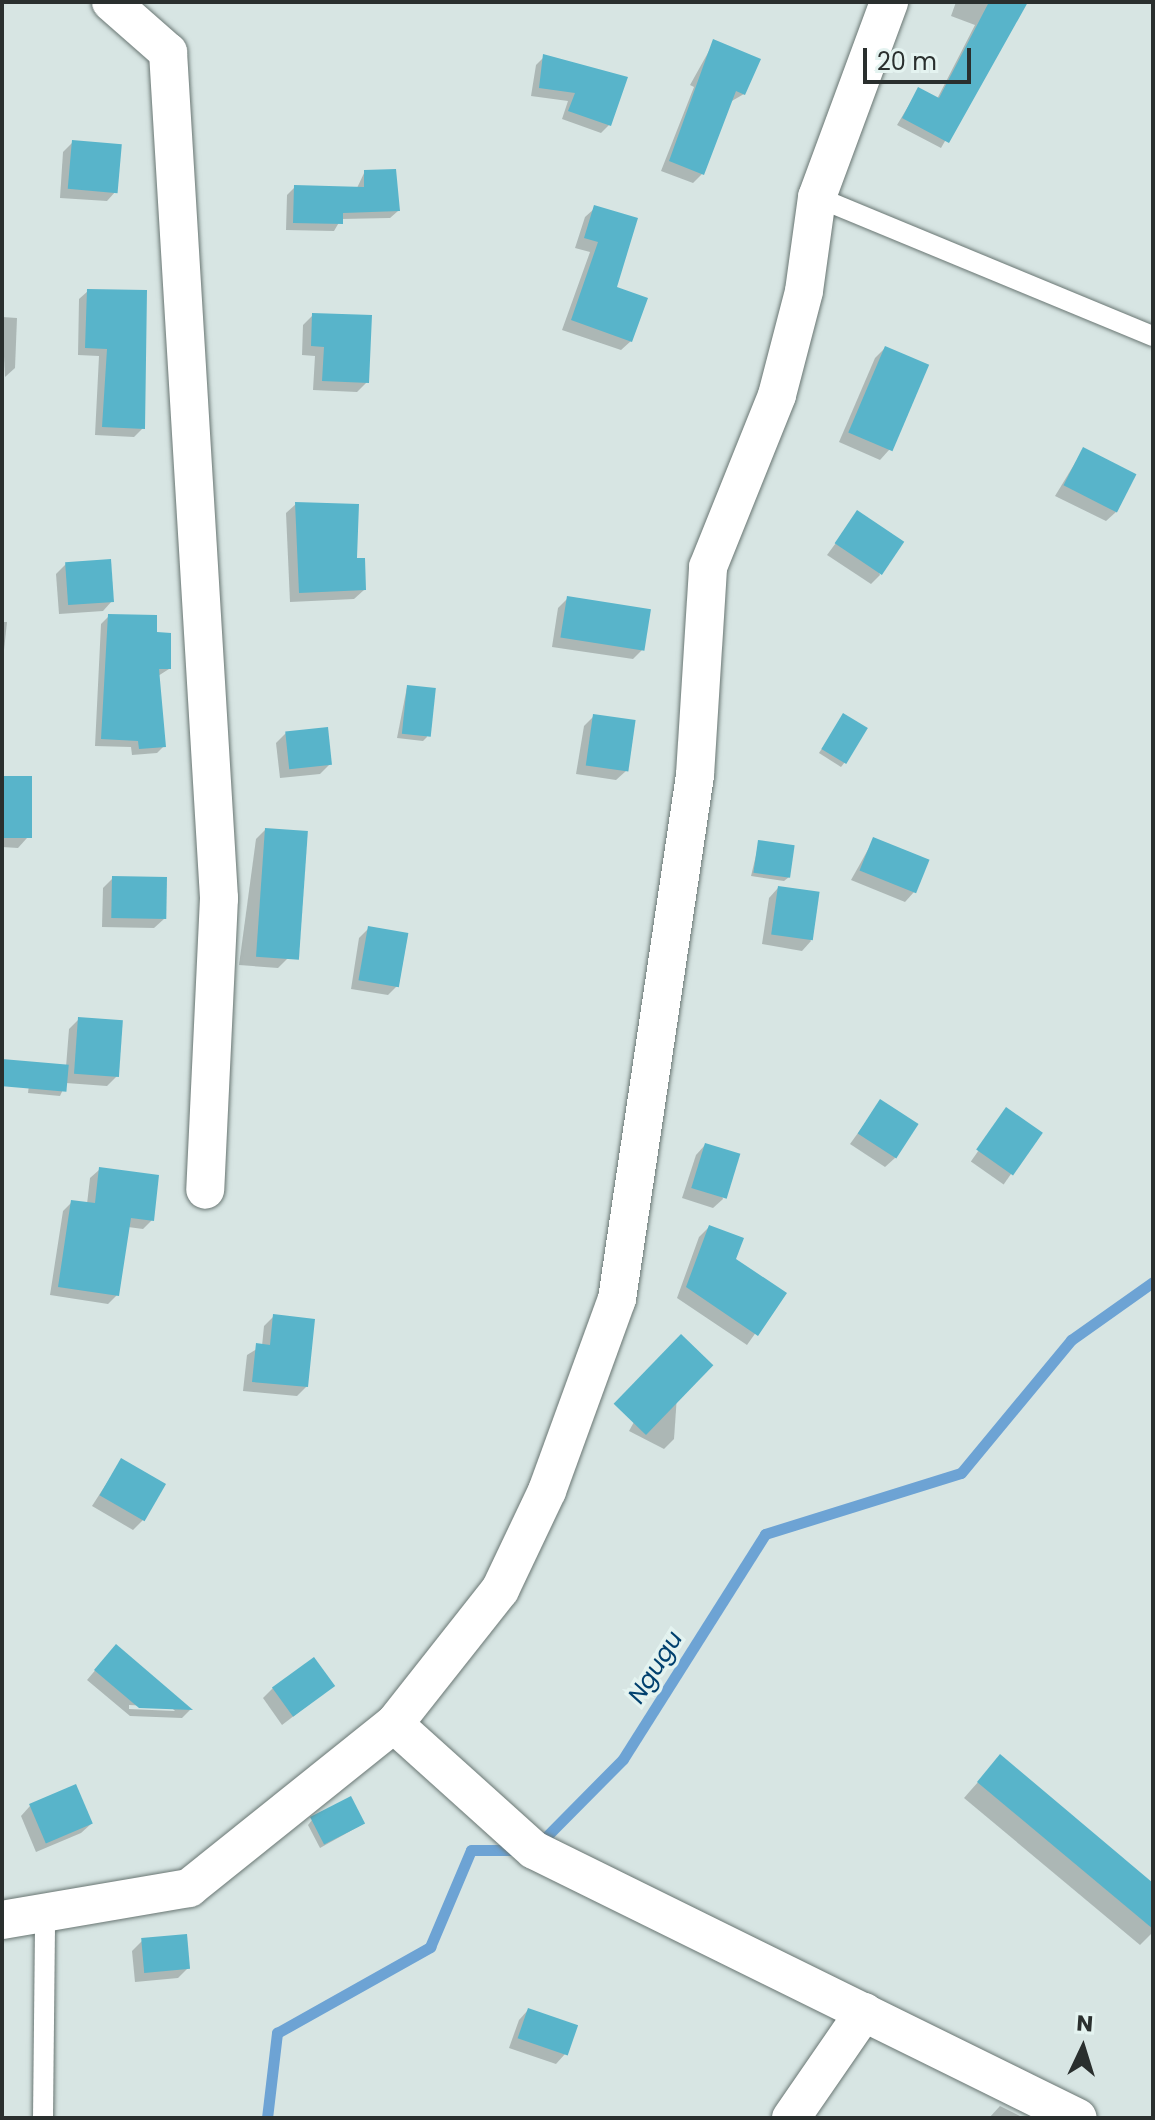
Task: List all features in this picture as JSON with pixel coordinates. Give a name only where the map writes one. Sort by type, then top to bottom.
[{"type":"street","points":[[111,2],[168,52],[219,898],[205,1190]]},
{"type":"street","points":[[2,1920],[189,1888],[394,1724],[500,1590],[547,1491],[617,1299],[695,775],[708,567],[777,395],[804,291],[817,197],[889,2]]},
{"type":"street","points":[[394,1724],[534,1850],[1078,2118]]},
{"type":"street","points":[[791,2118],[864,2012]]},
{"type":"lane","points":[[817,197],[1153,336]]},
{"type":"lane","points":[[43,2118],[45,1912]]},
{"type":"building","points":[[989,2],[1028,2],[949,143],[902,118],[918,87],[939,98]]},
{"type":"building","points":[[713,39],[761,59],[745,95],[736,91],[704,175],[669,161]]},
{"type":"building","points":[[543,54],[628,77],[611,126],[568,111],[575,93],[539,88]]},
{"type":"building","points":[[72,140],[122,144],[118,193],[68,189]]},
{"type":"building","points":[[396,169],[400,211],[343,213],[343,224],[293,223],[294,185],[364,187],[364,170]]},
{"type":"building","points":[[594,205],[638,218],[617,287],[648,298],[632,342],[571,320],[598,242],[584,238]]},
{"type":"building","points":[[87,289],[147,290],[145,429],[102,427],[107,349],[85,348]]},
{"type":"building","points":[[312,313],[372,315],[369,383],[322,381],[324,347],[311,346]]},
{"type":"building","points":[[885,346],[929,365],[892,451],[848,433]]},
{"type":"building","points":[[1083,447],[1136,474],[1117,513],[1063,485]]},
{"type":"building","points":[[295,502],[359,504],[357,558],[365,558],[366,590],[299,593]]},
{"type":"building","points":[[857,510],[904,542],[882,575],[835,543]]},
{"type":"building","points":[[111,559],[114,602],[68,605],[65,562]]},
{"type":"building","points":[[567,596],[651,609],[644,651],[560,637]]},
{"type":"building","points":[[108,614],[157,615],[157,632],[171,633],[171,669],[159,669],[166,747],[139,749],[138,741],[101,739]]},
{"type":"building","points":[[407,685],[436,688],[431,737],[402,734]]},
{"type":"building","points":[[843,713],[868,728],[846,764],[821,749]]},
{"type":"building","points":[[593,714],[636,720],[628,771],[586,765]]},
{"type":"building","points":[[328,727],[332,765],[289,769],[285,731]]},
{"type":"building","points":[[2,776],[32,776],[32,838],[2,838]]},
{"type":"building","points":[[265,828],[308,831],[299,960],[256,957]]},
{"type":"building","points":[[873,837],[930,860],[916,893],[860,870]]},
{"type":"building","points":[[758,840],[795,845],[790,878],[753,873]]},
{"type":"building","points":[[112,876],[167,877],[166,919],[111,918]]},
{"type":"building","points":[[778,886],[820,892],[813,940],[771,935]]},
{"type":"building","points":[[368,926],[408,933],[399,987],[358,980]]},
{"type":"building","points":[[78,1017],[123,1020],[119,1077],[74,1074]]},
{"type":"building","points":[[2,1059],[69,1065],[66,1092],[2,1086]]},
{"type":"building","points":[[880,1099],[919,1124],[896,1158],[858,1133]]},
{"type":"building","points":[[1006,1107],[1043,1133],[1013,1175],[976,1150]]},
{"type":"building","points":[[705,1143],[740,1154],[727,1199],[691,1188]]},
{"type":"building","points":[[99,1167],[159,1175],[154,1221],[131,1218],[119,1296],[58,1287],[71,1200],[95,1203]]},
{"type":"building","points":[[709,1225],[744,1238],[736,1259],[787,1293],[758,1336],[686,1287]]},
{"type":"building","points":[[273,1314],[315,1319],[308,1387],[252,1382],[256,1343],[270,1345]]},
{"type":"building","points":[[681,1334],[713,1365],[646,1435],[614,1404]]},
{"type":"building","points":[[121,1458],[166,1484],[145,1521],[100,1495]]},
{"type":"building","points":[[116,1644],[193,1710],[139,1708],[94,1670]]},
{"type":"building","points":[[314,1657],[335,1686],[293,1717],[272,1688]]},
{"type":"building","points":[[1000,1754],[1153,1883],[1153,1929],[977,1782]]},
{"type":"building","points":[[76,1784],[93,1824],[46,1844],[29,1804]]},
{"type":"building","points":[[351,1796],[365,1824],[324,1845],[310,1817]]},
{"type":"building","points":[[187,1934],[190,1969],[144,1973],[141,1938]]},
{"type":"building","points":[[528,2008],[578,2025],[568,2056],[518,2038]]},
{"type":"waterway","name":"Ngugu","points":[[537,1846],[623,1759],[765,1534],[961,1473],[1071,1340],[1153,1282]]},
{"type":"waterway","name":"Ngugu","points":[[267,2118],[277,2033],[430,1947],[471,1850],[517,1850]]}]
